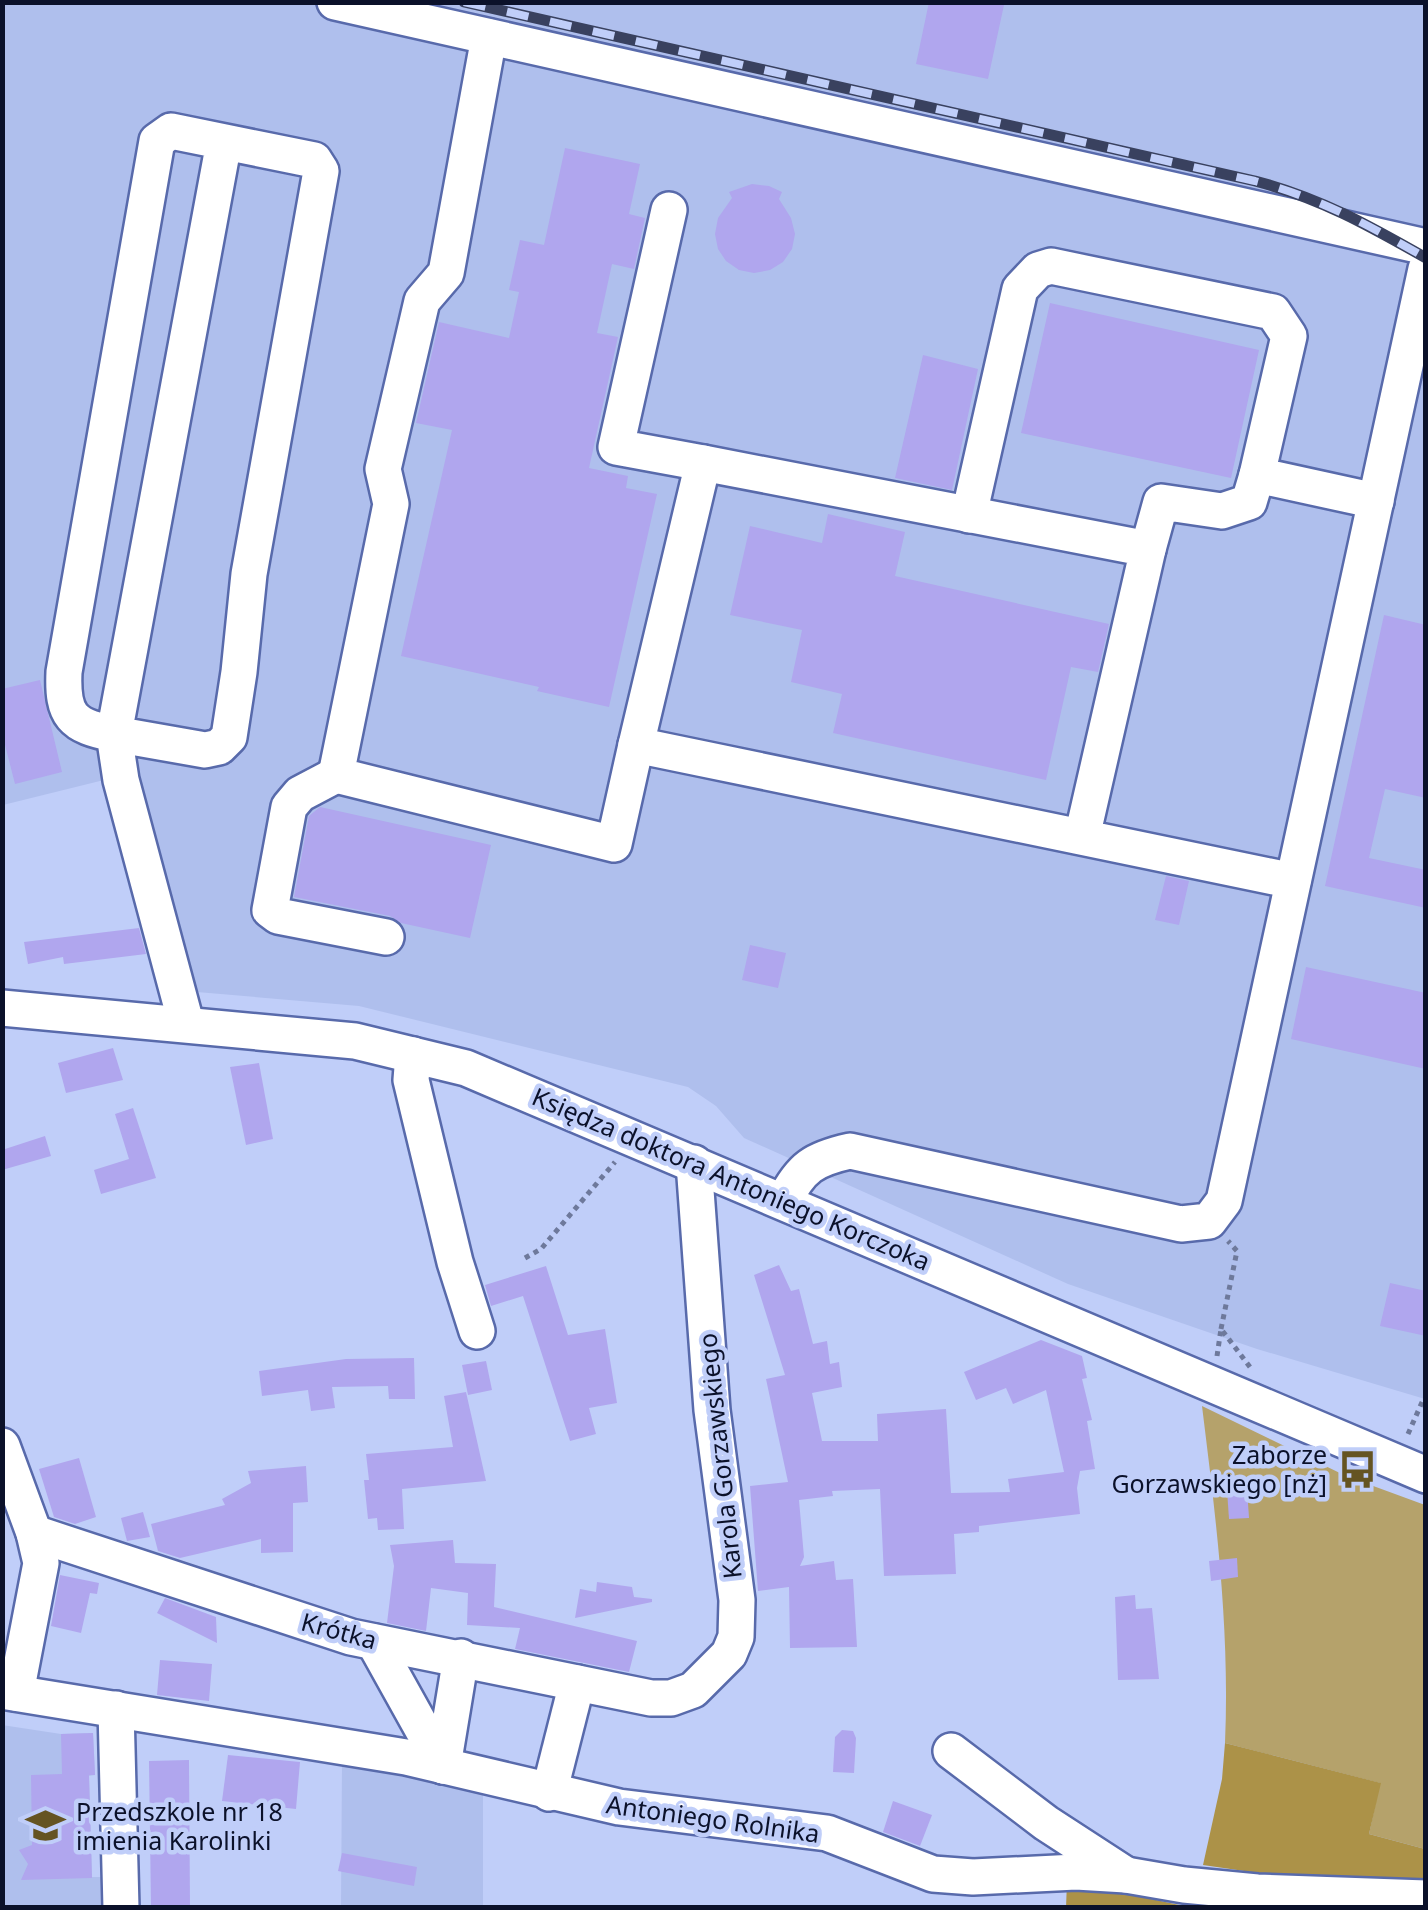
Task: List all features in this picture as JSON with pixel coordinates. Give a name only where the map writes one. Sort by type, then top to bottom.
[{"type":"street","points":[[336,2],[1426,247]]},
{"type":"street","points":[[336,776],[391,504],[383,469],[422,301],[446,274],[489,37]]},
{"type":"street","points":[[170,131],[314,160],[320,171],[249,574],[229,736],[219,747],[205,750],[114,734],[87,728],[72,718],[66,705],[64,672],[157,141],[170,131]]},
{"type":"street","points":[[186,1023],[121,780],[114,734],[224,142]]},
{"type":"street","points":[[669,210],[616,446],[1148,550]]},
{"type":"street","points":[[969,515],[1020,289],[1038,270],[1051,266],[1272,312],[1289,336],[1249,502],[1222,511],[1160,502],[1082,838]]},
{"type":"street","points":[[784,1201],[797,1176],[821,1158],[850,1151],[1181,1224],[1208,1220],[1224,1201],[1426,269]]},
{"type":"street","points":[[386,938],[278,916],[270,910],[290,807],[300,794],[336,776],[614,844],[702,463]]},
{"type":"street","points":[[1257,475],[1376,501]]},
{"type":"street","points":[[636,745],[1293,881]]},
{"type":"street","name":"Księdza doktora Antoniego Korczoka","points":[[2,1008],[355,1041],[466,1068],[1413,1462]]},
{"type":"street","points":[[413,1055],[411,1080],[455,1262],[477,1330]]},
{"type":"street","name":"Karola Gorzawskiego","points":[[652,1698],[671,1698],[693,1690],[729,1654],[736,1638],[736,1600],[712,1410],[694,1163]]},
{"type":"street","points":[[2,1446],[41,1563],[9,1692]]},
{"type":"street","name":"Krótka","points":[[34,1533],[332,1631],[652,1698]]},
{"type":"street","points":[[374,1642],[443,1766]]},
{"type":"street","points":[[443,1766],[461,1658]]},
{"type":"street","points":[[550,1793],[577,1682]]},
{"type":"street","name":"Antoniego Rolnika","points":[[9,1692],[443,1766],[619,1807],[827,1834],[933,1874],[973,1877],[1076,1872],[1257,1892],[1426,1898]]},
{"type":"street","points":[[116,1709],[121,1908]]},
{"type":"street","points":[[951,1751],[1046,1823],[1126,1875]]},
{"type":"path","points":[[526,1258],[541,1249],[619,1158]]},
{"type":"path","points":[[1208,1220],[1237,1251],[1214,1370]]},
{"type":"path","points":[[1222,1329],[1260,1380]]},
{"type":"path","points":[[1413,1462],[1422,1400]]},
{"type":"shaded area","points":[[2,3],[1425,3],[1425,1399],[1257,1349],[1068,1284],[744,1138],[716,1106],[688,1087],[359,1006],[197,992],[130,782],[108,779],[3,805]]},
{"type":"shaded area","points":[[1202,1406],[1346,1476],[1425,1505],[1425,1849],[1369,1834],[1380,1783],[1225,1743],[1224,1616]]},
{"type":"shaded area","name":"Przedszkole nr 18 imienia Karolinki","points":[[2,1725],[61,1734],[93,1733],[95,1775],[89,1776],[92,1877],[108,1877],[109,1907],[3,1907]]},
{"type":"shaded area","points":[[1225,1743],[1381,1783],[1369,1834],[1425,1849],[1425,1881],[1258,1873],[1203,1865],[1222,1779]]},
{"type":"shaded area","points":[[342,1760],[483,1789],[483,1907],[341,1908]]},
{"type":"shaded area","points":[[1067,1881],[1184,1906],[1217,1907],[1066,1908]]},
{"type":"building","points":[[929,2],[1004,5],[988,79],[916,64]]},
{"type":"building","points":[[565,148],[640,164],[629,214],[645,218],[634,269],[612,264],[597,333],[618,337],[589,468],[628,476],[626,488],[657,494],[609,707],[401,656],[452,430],[416,423],[439,322],[509,338],[519,292],[509,290],[520,240],[544,245]]},
{"type":"building","points":[[752,184],[782,192],[779,199],[791,218],[795,234],[792,249],[783,262],[754,273],[739,270],[726,261],[715,234],[718,218],[732,198],[729,192]]},
{"type":"building","points":[[1050,303],[1259,350],[1231,478],[1021,433]]},
{"type":"building","points":[[923,355],[978,369],[952,490],[895,478]]},
{"type":"building","points":[[828,514],[905,532],[895,576],[1109,624],[1098,672],[1071,667],[1046,780],[833,733],[842,694],[791,682],[802,630],[730,615],[750,526],[822,543]]},
{"type":"building","points":[[1384,615],[1426,625],[1426,798],[1385,789],[1369,858],[1426,870],[1426,908],[1325,886]]},
{"type":"building","points":[[40,680],[62,772],[15,784],[2,733],[2,689]]},
{"type":"building","points":[[320,807],[491,845],[470,938],[401,923],[390,916],[294,897],[309,816]]},
{"type":"building","points":[[1166,876],[1189,881],[1179,925],[1155,920]]},
{"type":"building","points":[[139,928],[146,954],[64,964],[63,957],[28,964],[24,942]]},
{"type":"building","points":[[750,945],[786,953],[778,988],[742,980]]},
{"type":"building","points":[[1306,967],[1426,993],[1426,1069],[1291,1039]]},
{"type":"building","points":[[113,1048],[123,1080],[66,1093],[58,1063]]},
{"type":"building","points":[[259,1063],[273,1139],[246,1145],[230,1067]]},
{"type":"building","points":[[133,1108],[156,1178],[101,1194],[94,1170],[129,1159],[115,1114]]},
{"type":"building","points":[[45,1136],[51,1156],[2,1170],[2,1150]]},
{"type":"building","points":[[779,1265],[791,1291],[799,1289],[813,1344],[827,1341],[830,1364],[839,1362],[842,1387],[812,1393],[822,1441],[878,1441],[877,1414],[946,1409],[951,1493],[1010,1492],[1008,1479],[1064,1472],[1046,1390],[1013,1404],[1006,1388],[976,1400],[964,1372],[1041,1340],[1082,1356],[1095,1469],[1080,1471],[1080,1514],[979,1526],[979,1532],[954,1534],[956,1574],[884,1576],[880,1489],[832,1491],[833,1496],[799,1500],[804,1557],[800,1566],[834,1561],[836,1580],[853,1579],[857,1647],[790,1648],[789,1587],[758,1591],[750,1486],[788,1482],[766,1379],[785,1375],[754,1275]]},
{"type":"building","points":[[546,1266],[568,1335],[605,1329],[617,1403],[589,1408],[596,1434],[570,1441],[523,1296],[491,1306],[485,1285]]},
{"type":"building","points":[[1390,1283],[1426,1291],[1426,1336],[1380,1326]]},
{"type":"building","points":[[414,1358],[415,1399],[389,1399],[388,1386],[332,1387],[335,1408],[311,1411],[308,1390],[262,1396],[259,1371],[346,1359]]},
{"type":"building","points":[[486,1361],[492,1390],[468,1395],[462,1365]]},
{"type":"building","points":[[466,1392],[486,1481],[402,1489],[404,1529],[378,1530],[377,1518],[368,1519],[366,1454],[453,1447],[444,1396]]},
{"type":"building","points":[[79,1458],[96,1517],[75,1524],[54,1517],[39,1469]]},
{"type":"building","points":[[306,1466],[308,1502],[293,1503],[293,1552],[261,1553],[261,1539],[180,1558],[158,1551],[151,1524],[225,1505],[222,1499],[251,1483],[248,1471]]},
{"type":"building","points":[[1247,1488],[1249,1518],[1229,1519],[1227,1490]]},
{"type":"building","points":[[143,1512],[150,1537],[127,1541],[121,1518]]},
{"type":"building","points":[[453,1540],[455,1563],[496,1564],[494,1607],[637,1641],[629,1672],[515,1649],[520,1628],[467,1625],[468,1593],[431,1588],[426,1631],[387,1623],[394,1566],[390,1545]]},
{"type":"building","points":[[1237,1558],[1238,1577],[1211,1581],[1209,1561]]},
{"type":"building","points":[[60,1575],[99,1583],[97,1594],[90,1593],[81,1633],[51,1626]]},
{"type":"building","points":[[597,1582],[632,1587],[634,1597],[652,1602],[575,1618],[580,1589],[596,1592]]},
{"type":"building","points":[[1135,1595],[1136,1609],[1152,1608],[1159,1679],[1118,1680],[1115,1597]]},
{"type":"building","points":[[165,1598],[216,1617],[217,1643],[157,1613]]},
{"type":"building","points":[[160,1660],[212,1664],[209,1701],[157,1695]]},
{"type":"building","points":[[842,1730],[853,1731],[856,1738],[854,1773],[833,1772],[835,1737]]},
{"type":"building","points":[[93,1733],[95,1775],[89,1775],[92,1878],[21,1880],[28,1864],[19,1850],[32,1845],[31,1775],[62,1774],[61,1734]]},
{"type":"building","points":[[228,1755],[300,1762],[296,1809],[222,1801]]},
{"type":"building","points":[[189,1760],[190,1908],[151,1908],[149,1761]]},
{"type":"building","points":[[893,1801],[932,1815],[920,1846],[883,1832]]},
{"type":"building","points":[[342,1853],[417,1867],[414,1886],[338,1871]]},
{"type":"railway","points":[[464,2],[1255,181],[1322,204],[1426,258]]},
{"type":"place","name":"Zaborze Gorzawskiego [nż]","points":[[1357,1469]]},
{"type":"place","name":"Przedszkole nr 18 imienia Karolinki","points":[[46,1826]]}]
